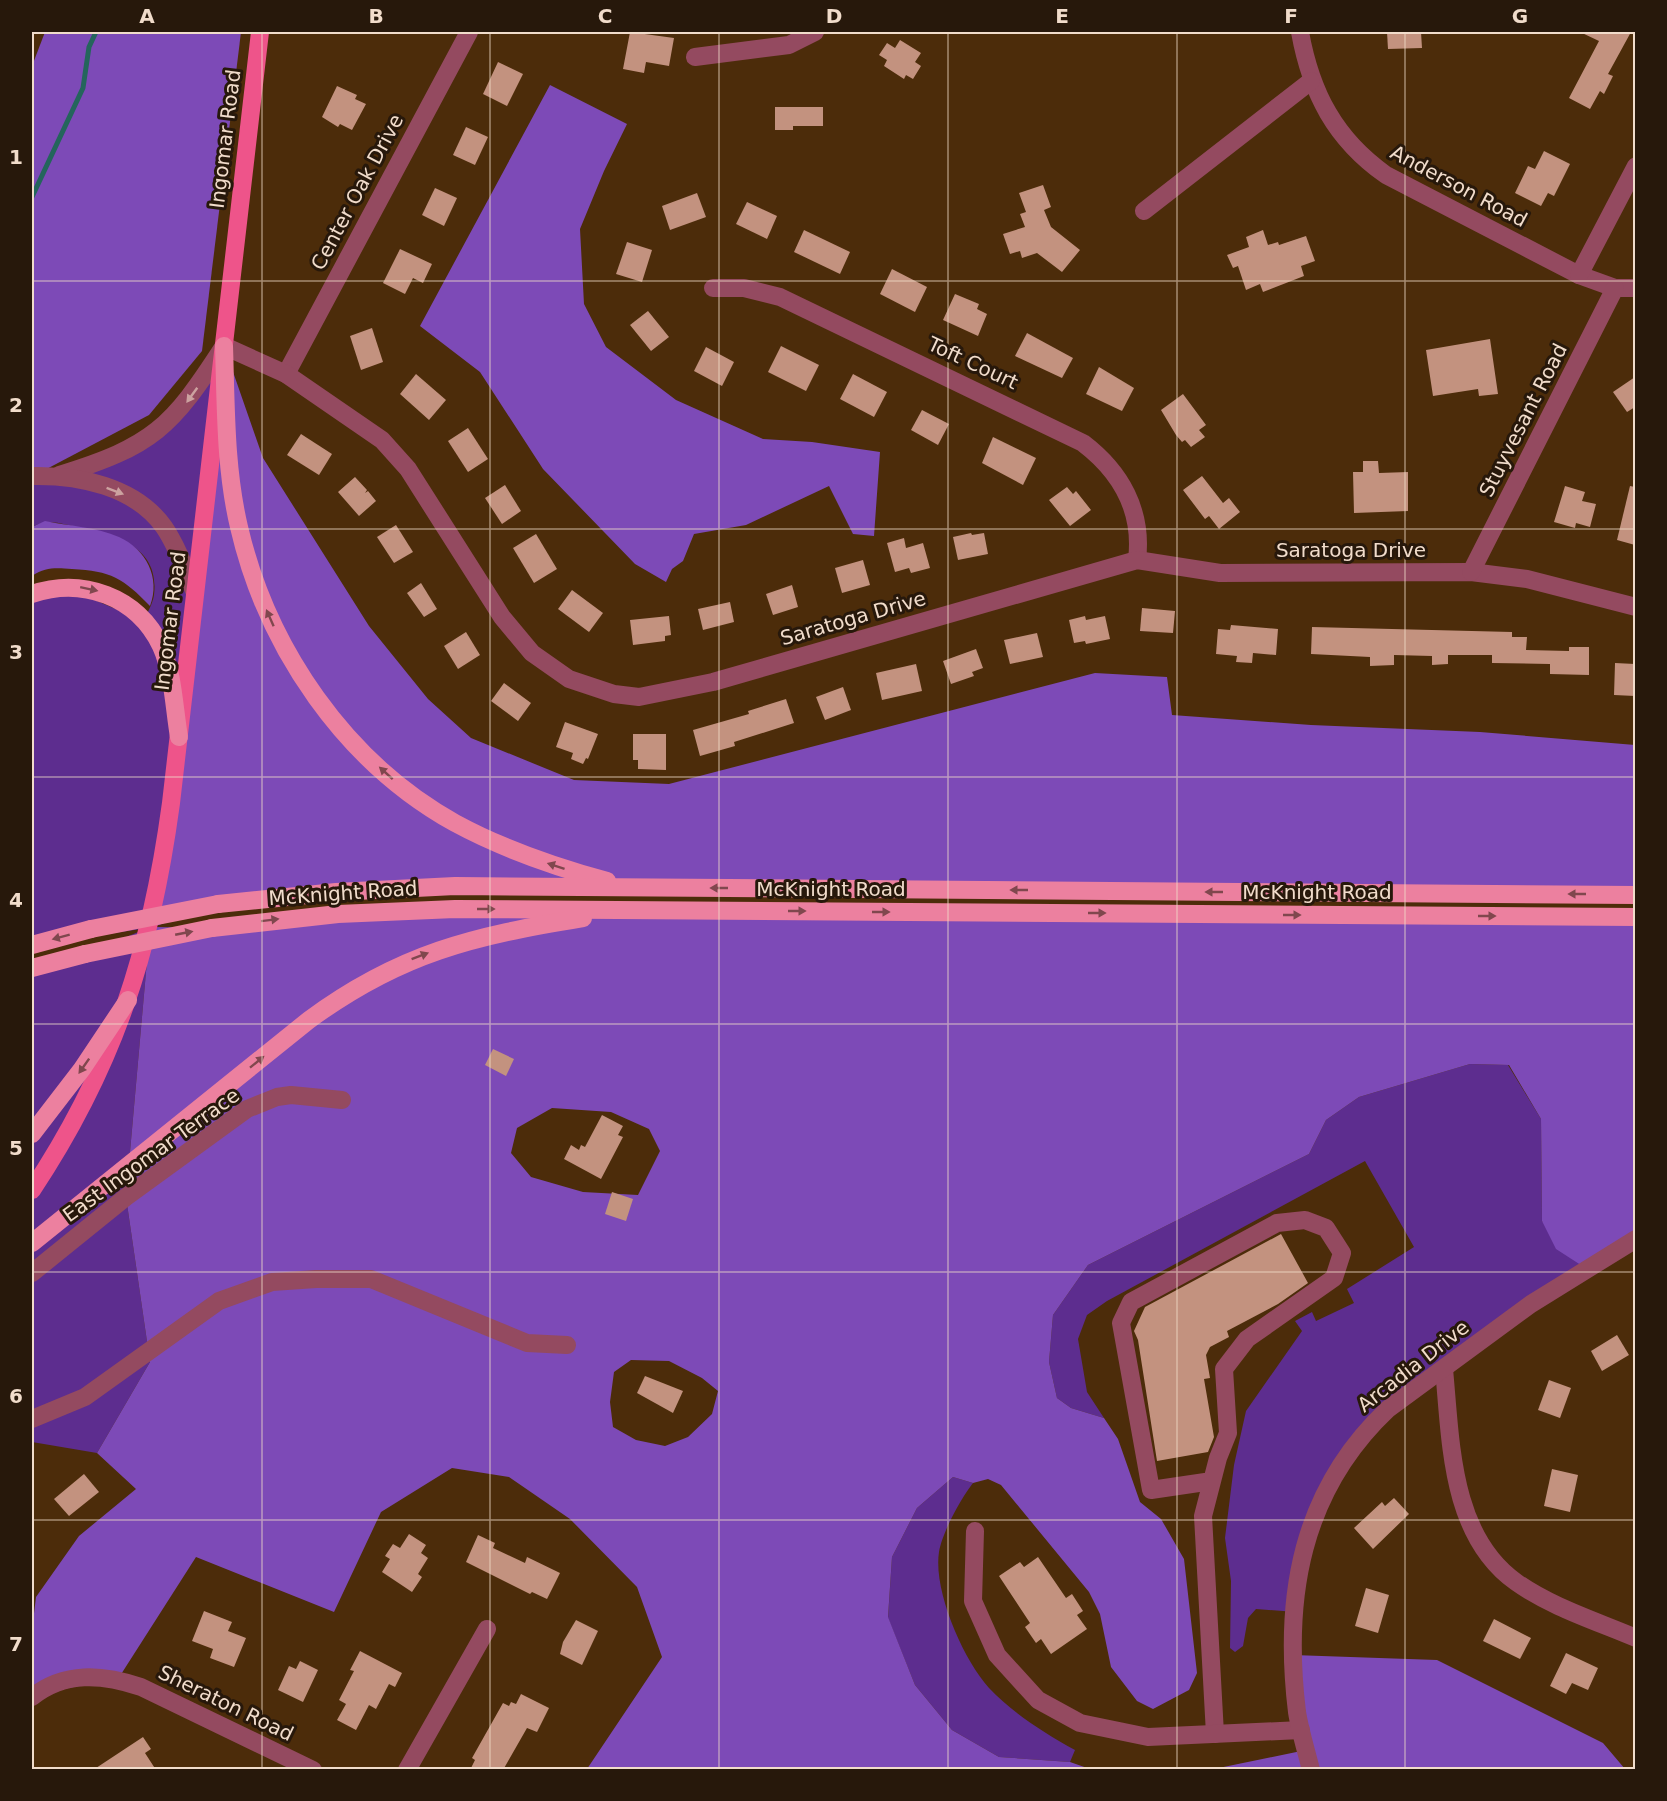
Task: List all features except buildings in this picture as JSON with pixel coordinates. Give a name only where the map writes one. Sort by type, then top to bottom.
[{"type":"highway","points":[[224,346],[232,492],[248,560],[272,623],[286,652],[324,707],[345,732],[389,775],[455,822],[547,863],[632,888]]},
{"type":"highway","points":[[32,594],[64,587],[93,589],[133,610],[149,627],[161,646],[179,736]]},
{"type":"highway","name":"McKnight Road","points":[[32,945],[91,929],[218,904],[396,888],[1635,895]]},
{"type":"highway","name":"McKnight Road","points":[[32,968],[85,954],[213,928],[275,919],[397,910],[1635,917]]},
{"type":"highway","points":[[32,1243],[309,1020],[378,975],[429,952],[485,936],[634,910]]},
{"type":"highway","points":[[32,1134],[82,1069],[129,1000]]},
{"type":"main road","name":"Ingomar Road","points":[[32,1190],[59,1148],[95,1083],[129,1000],[158,892],[179,736],[260,32]]},
{"type":"street","name":"Center Oak Drive","points":[[286,374],[469,32]]},
{"type":"street","points":[[695,57],[789,45],[815,32]]},
{"type":"street","name":"Anderson Road","points":[[1300,32],[1311,81],[1331,121],[1370,164],[1386,175],[1579,275],[1615,288],[1635,288]]},
{"type":"street","points":[[1144,211],[1311,81]]},
{"type":"street","points":[[1579,275],[1635,166]]},
{"type":"street","name":"Toft Court","points":[[713,288],[744,288],[780,297],[1083,442],[1112,470],[1131,504],[1139,539],[1137,560]]},
{"type":"street","name":"Stuyvesant Road","points":[[1471,572],[1615,288]]},
{"type":"street","name":"Saratoga Drive","points":[[224,346],[286,374],[346,413],[382,440],[408,469],[502,617],[532,653],[569,679],[614,694],[639,697],[713,682],[1137,560],[1220,573],[1471,572],[1527,579],[1635,607]]},
{"type":"street","points":[[59,476],[107,460],[150,437],[187,402],[224,346]]},
{"type":"street","points":[[32,476],[59,476],[111,488],[147,509],[165,528],[195,593]]},
{"type":"street","name":"East Ingomar Terrace","points":[[32,1273],[126,1197],[247,1109],[291,1095],[342,1100]]},
{"type":"street","points":[[1212,1481],[1151,1490],[1121,1323],[1131,1302],[1277,1223],[1305,1220],[1326,1228],[1342,1253],[1334,1278],[1247,1339],[1224,1369],[1228,1433],[1203,1516],[1215,1734]]},
{"type":"street","name":"Arcadia Drive","points":[[1311,1770],[1301,1730],[1293,1655],[1297,1586],[1314,1514],[1338,1466],[1370,1426],[1388,1409],[1531,1304],[1635,1239]]},
{"type":"street","points":[[32,1419],[85,1397],[219,1301],[272,1282],[371,1279],[527,1343],[567,1345]]},
{"type":"street","points":[[1444,1368],[1451,1440],[1465,1511],[1484,1550],[1514,1581],[1535,1594],[1635,1638]]},
{"type":"street","points":[[975,1531],[973,1601],[997,1655],[1038,1700],[1080,1723],[1148,1737],[1301,1730]]},
{"type":"street","points":[[407,1770],[487,1629]]},
{"type":"street","name":"Sheraton Road","points":[[32,1697],[48,1684],[70,1677],[118,1679],[141,1687],[313,1770]]},
{"type":"shaded area","points":[[45,32],[241,32],[202,351],[149,415],[39,473],[32,471],[32,66]]},
{"type":"shaded area","points":[[550,85],[627,124],[580,229],[584,304],[606,347],[676,400],[763,439],[812,442],[880,452],[874,536],[853,534],[829,486],[746,525],[694,534],[683,561],[672,569],[666,582],[635,564],[543,469],[480,372],[420,326]]},
{"type":"shaded area","points":[[224,346],[150,927],[126,1197],[150,1362],[97,1453],[32,1442],[32,968],[85,954],[148,928],[32,945],[32,594],[64,587],[144,621],[154,595],[154,579],[150,565],[143,555],[122,540],[95,531],[56,523],[38,524],[32,527],[32,471],[59,475],[136,447]]},
{"type":"shaded area","points":[[224,346],[263,458],[369,626],[428,699],[471,738],[574,780],[669,784],[1095,673],[1167,677],[1172,715],[1311,725],[1480,732],[1635,745],[1635,895],[455,886],[218,904],[153,927],[212,928],[338,914],[1635,917],[1635,1239],[1587,1269],[1556,1249],[1542,1221],[1541,1119],[1509,1065],[1470,1064],[1359,1097],[1326,1120],[1309,1154],[1088,1265],[1053,1315],[1049,1362],[1057,1398],[1071,1408],[1104,1418],[1118,1439],[1140,1502],[1161,1519],[1184,1559],[1197,1673],[1189,1690],[1153,1709],[1137,1701],[1111,1667],[1100,1614],[1089,1592],[1001,1485],[988,1479],[973,1483],[953,1477],[917,1508],[892,1557],[888,1617],[915,1685],[952,1730],[999,1757],[1070,1762],[1090,1769],[587,1769],[662,1657],[637,1587],[570,1519],[509,1477],[452,1468],[381,1512],[334,1612],[196,1557],[118,1679],[35,1694],[32,1684],[32,1630],[36,1597],[79,1536],[136,1489],[97,1453],[150,1362],[126,1197],[150,927]],"holes":[[[552,1108],[611,1112],[649,1129],[660,1151],[638,1195],[583,1192],[531,1177],[511,1153],[517,1128]],[[631,1360],[669,1361],[702,1378],[718,1391],[712,1414],[688,1437],[665,1446],[636,1440],[613,1427],[610,1402],[614,1372]]]},
{"type":"shaded area","points":[[45,521],[92,529],[129,542],[144,557],[152,575],[154,585],[150,606],[124,583],[107,574],[56,568],[32,576],[32,527]]},
{"type":"shaded area","points":[[1470,1064],[1508,1065],[1541,1119],[1542,1221],[1587,1269],[1388,1409],[1326,1489],[1296,1612],[1256,1609],[1248,1618],[1243,1646],[1235,1652],[1230,1648],[1231,1581],[1225,1538],[1234,1465],[1246,1411],[1302,1331],[1295,1321],[1312,1312],[1316,1321],[1354,1303],[1347,1289],[1414,1247],[1365,1161],[1107,1301],[1087,1315],[1078,1339],[1087,1392],[1104,1418],[1071,1408],[1057,1398],[1049,1362],[1053,1315],[1088,1265],[1309,1154],[1326,1120],[1359,1097]]},
{"type":"shaded area","points":[[953,1477],[973,1483],[953,1516],[939,1552],[938,1568],[941,1586],[952,1624],[969,1660],[989,1688],[1029,1722],[1075,1750],[1070,1762],[999,1757],[952,1730],[915,1685],[888,1618],[892,1557],[917,1508]]},
{"type":"shaded area","points":[[1293,1655],[1437,1660],[1603,1743],[1625,1769],[1209,1770],[1306,1750]]},
{"type":"waterway","points":[[32,197],[83,88],[89,47],[96,32]]}]
